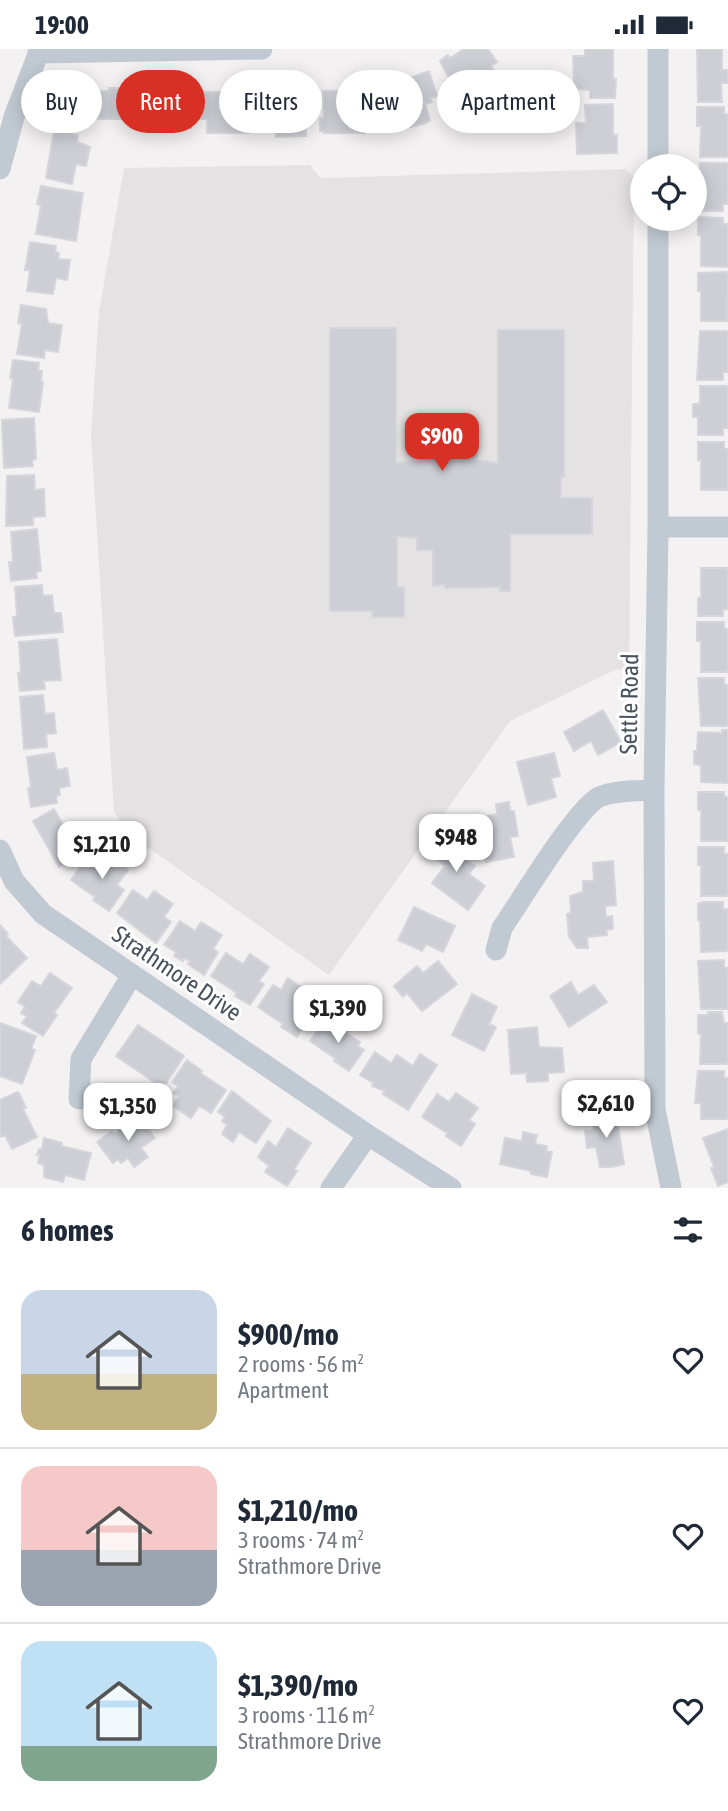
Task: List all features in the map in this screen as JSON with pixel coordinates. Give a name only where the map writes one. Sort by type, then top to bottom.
[{"type":"street","points":[[0,169],[14,117],[39,51],[262,49]]},
{"type":"street","points":[[658,49],[658,154]]},
{"type":"street","name":"Settle Road","points":[[658,231],[658,527],[653,790],[655,1109],[671,1188]]},
{"type":"street","points":[[658,527],[728,527]]},
{"type":"street","points":[[496,950],[502,928],[580,813],[599,797],[653,790]]},
{"type":"street","name":"Strathmore Drive","points":[[0,850],[14,881],[43,914],[368,1135],[451,1188]]},
{"type":"street","points":[[79,1099],[81,1059],[132,975]]},
{"type":"street","points":[[331,1188],[368,1135]]},
{"type":"shaded area","points":[[310,165],[320,178],[626,169],[630,173],[630,231],[633,231],[629,672],[617,669],[510,721],[329,975],[129,834],[114,812],[91,435],[99,312],[124,168]]},
{"type":"building","points":[[464,49],[488,49],[497,62],[491,66],[494,70],[445,70],[440,61],[448,55],[450,58]]},
{"type":"building","points":[[585,49],[613,49],[615,98],[590,98],[590,90],[580,89],[580,70],[573,70],[573,56],[585,56]]},
{"type":"building","points":[[697,49],[722,49],[722,70],[728,70],[728,83],[721,83],[722,102],[698,102]]},
{"type":"building","points":[[429,71],[437,96],[430,98],[432,102],[425,104],[430,120],[423,124],[423,73]]},
{"type":"building","points":[[109,88],[116,88],[116,119],[102,119],[102,91],[109,91]]},
{"type":"building","points":[[323,91],[336,91],[336,133],[322,131]]},
{"type":"building","points":[[205,92],[219,92],[219,133],[207,133]]},
{"type":"building","points":[[613,104],[613,135],[617,135],[617,153],[577,154],[576,133],[580,133],[580,123],[586,123],[585,105]]},
{"type":"building","points":[[697,107],[724,107],[724,114],[728,114],[728,157],[707,157],[707,154],[700,154],[701,126],[697,126]]},
{"type":"building","points":[[54,133],[78,135],[77,142],[90,147],[86,166],[76,164],[72,184],[46,178]]},
{"type":"building","points":[[276,133],[306,133],[306,136],[276,137]]},
{"type":"building","points":[[707,163],[728,163],[728,204],[723,204],[723,211],[707,211]]},
{"type":"building","points":[[41,186],[83,193],[76,241],[36,234],[41,205],[37,204]]},
{"type":"building","points":[[707,217],[723,218],[723,224],[728,224],[728,267],[701,266],[701,235],[698,235],[698,231],[707,231]]},
{"type":"building","points":[[30,242],[56,246],[58,259],[70,260],[67,280],[56,278],[53,294],[27,291],[30,270],[25,270]]},
{"type":"building","points":[[728,272],[727,321],[701,321],[698,273]]},
{"type":"building","points":[[21,305],[46,309],[48,323],[62,325],[58,352],[45,350],[44,358],[17,354],[22,324],[18,323]]},
{"type":"building","points":[[330,328],[396,328],[396,463],[417,461],[417,433],[477,433],[477,460],[498,463],[498,330],[564,330],[564,477],[561,477],[561,498],[592,498],[592,534],[510,534],[510,591],[500,591],[500,587],[445,588],[445,584],[433,586],[433,550],[417,550],[417,538],[397,536],[397,587],[404,587],[404,617],[372,617],[372,611],[330,611]]},
{"type":"building","points":[[700,331],[728,331],[728,372],[723,372],[723,380],[697,380]]},
{"type":"building","points":[[13,360],[39,363],[38,371],[42,371],[43,382],[39,412],[9,408]]},
{"type":"building","points":[[700,386],[728,386],[728,428],[723,428],[723,435],[698,435],[698,417],[693,417],[693,404],[700,404]]},
{"type":"building","points":[[34,418],[36,459],[32,460],[33,466],[4,468],[2,420]]},
{"type":"building","points":[[698,442],[724,442],[724,449],[728,449],[728,490],[701,490]]},
{"type":"building","points":[[34,475],[35,490],[44,489],[45,516],[33,517],[33,525],[6,526],[7,476]]},
{"type":"building","points":[[37,529],[41,571],[36,572],[37,578],[11,581],[11,532]]},
{"type":"building","points":[[701,568],[728,568],[728,609],[723,609],[723,616],[698,616]]},
{"type":"building","points":[[42,585],[43,596],[52,595],[54,613],[61,613],[63,632],[15,636],[15,587]]},
{"type":"building","points":[[697,622],[724,622],[724,629],[728,629],[728,672],[701,672],[701,641],[697,641]]},
{"type":"building","points":[[57,639],[61,680],[44,681],[45,689],[20,691],[19,642]]},
{"type":"building","points":[[698,678],[724,678],[724,685],[728,685],[728,726],[701,726]]},
{"type":"building","points":[[43,695],[45,714],[54,713],[56,733],[46,734],[47,747],[24,749],[20,697]]},
{"type":"building","points":[[603,710],[621,742],[598,755],[591,741],[574,751],[564,732]]},
{"type":"building","points":[[722,730],[728,730],[728,783],[701,782],[701,765],[694,764],[698,732],[722,733]]},
{"type":"building","points":[[54,753],[57,770],[67,768],[70,786],[59,788],[57,803],[31,807],[27,757]]},
{"type":"building","points":[[554,753],[560,776],[551,778],[556,797],[528,805],[517,762]]},
{"type":"building","points":[[698,792],[724,792],[724,797],[728,797],[728,841],[701,841]]},
{"type":"building","points":[[509,802],[510,811],[514,811],[518,836],[510,837],[514,857],[486,862],[479,818],[497,814],[496,804]]},
{"type":"building","points":[[54,809],[66,830],[80,822],[87,834],[73,843],[80,855],[59,867],[33,821]]},
{"type":"building","points":[[450,837],[462,846],[457,854],[475,866],[469,874],[485,886],[468,910],[432,883],[445,866],[428,849],[435,840],[443,846]]},
{"type":"building","points":[[698,847],[724,847],[724,854],[728,854],[728,896],[701,896]]},
{"type":"building","points":[[109,856],[128,870],[117,885],[124,890],[109,911],[71,880],[87,858],[101,868]]},
{"type":"building","points":[[613,861],[616,905],[605,906],[606,917],[612,916],[613,929],[606,930],[607,935],[587,937],[588,948],[577,948],[569,937],[567,914],[571,913],[570,896],[583,892],[583,881],[594,881],[593,863]]},
{"type":"building","points":[[133,890],[147,900],[154,891],[173,904],[164,917],[171,922],[156,943],[117,913]]},
{"type":"building","points":[[723,902],[723,909],[728,909],[728,951],[701,952],[698,904]]},
{"type":"building","points":[[414,907],[455,926],[443,952],[426,944],[422,951],[398,940]]},
{"type":"building","points":[[180,921],[195,931],[201,922],[222,935],[213,949],[218,952],[204,975],[188,964],[190,961],[174,956],[176,952],[164,945]]},
{"type":"building","points":[[0,925],[8,934],[6,936],[27,958],[0,984]]},
{"type":"building","points":[[226,953],[243,964],[250,954],[269,967],[259,981],[264,984],[250,1005],[211,976]]},
{"type":"building","points":[[724,960],[724,968],[728,968],[728,1009],[701,1009],[698,961]]},
{"type":"building","points":[[438,961],[457,984],[422,1011],[407,993],[403,997],[394,986],[417,966],[423,973]]},
{"type":"building","points":[[50,973],[72,988],[54,1013],[57,1015],[43,1036],[22,1023],[27,1016],[21,1013],[25,1007],[18,1002],[32,981],[41,986]]},
{"type":"building","points":[[288,978],[309,993],[302,1004],[308,1008],[306,1012],[312,1015],[297,1037],[258,1007],[273,985],[281,990]]},
{"type":"building","points":[[571,982],[578,995],[594,985],[607,1002],[569,1027],[550,996]]},
{"type":"building","points":[[472,994],[497,1007],[489,1024],[496,1027],[484,1051],[452,1035]]},
{"type":"building","points":[[708,1012],[722,1012],[724,1023],[728,1023],[728,1064],[700,1064],[701,1034],[698,1034],[698,1015],[708,1015]]},
{"type":"building","points":[[325,1019],[360,1042],[358,1046],[364,1050],[349,1071],[310,1041]]},
{"type":"building","points":[[0,1023],[36,1036],[31,1049],[35,1050],[22,1084],[0,1076]]},
{"type":"building","points":[[138,1025],[184,1056],[163,1088],[116,1056]]},
{"type":"building","points":[[537,1027],[539,1047],[562,1048],[564,1072],[548,1073],[548,1081],[527,1082],[526,1073],[511,1074],[508,1030]]},
{"type":"building","points":[[375,1052],[391,1063],[397,1055],[413,1066],[420,1054],[437,1065],[408,1110],[360,1075]]},
{"type":"building","points":[[187,1060],[202,1071],[200,1073],[226,1090],[211,1113],[199,1106],[191,1118],[173,1106],[179,1096],[173,1093],[178,1086],[172,1082]]},
{"type":"building","points":[[698,1071],[724,1071],[724,1078],[728,1078],[728,1119],[701,1119],[701,1103],[695,1103]]},
{"type":"building","points":[[232,1091],[271,1121],[256,1143],[239,1132],[233,1142],[222,1134],[227,1125],[222,1121],[225,1117],[218,1112]]},
{"type":"building","points":[[17,1092],[37,1137],[12,1149],[5,1135],[0,1137],[0,1100]]},
{"type":"building","points":[[456,1093],[478,1108],[469,1120],[475,1124],[461,1146],[422,1117],[437,1094],[449,1102]]},
{"type":"building","points":[[616,1113],[624,1164],[600,1167],[596,1147],[587,1148],[585,1131],[594,1130],[592,1116]]},
{"type":"building","points":[[139,1116],[155,1138],[141,1148],[148,1157],[134,1167],[128,1158],[121,1163],[118,1159],[113,1163],[97,1142],[112,1131],[114,1134]]},
{"type":"building","points":[[288,1128],[311,1143],[294,1169],[297,1171],[287,1186],[265,1172],[269,1166],[258,1157],[268,1141],[276,1147]]},
{"type":"building","points":[[728,1129],[728,1182],[718,1186],[703,1138]]},
{"type":"building","points":[[523,1132],[537,1135],[535,1144],[547,1146],[546,1151],[552,1152],[547,1177],[500,1164],[505,1138],[522,1141]]},
{"type":"building","points":[[44,1138],[62,1143],[61,1146],[91,1153],[84,1180],[65,1175],[63,1182],[44,1177],[44,1165],[38,1163],[40,1155],[37,1155],[39,1149],[42,1149]]}]
